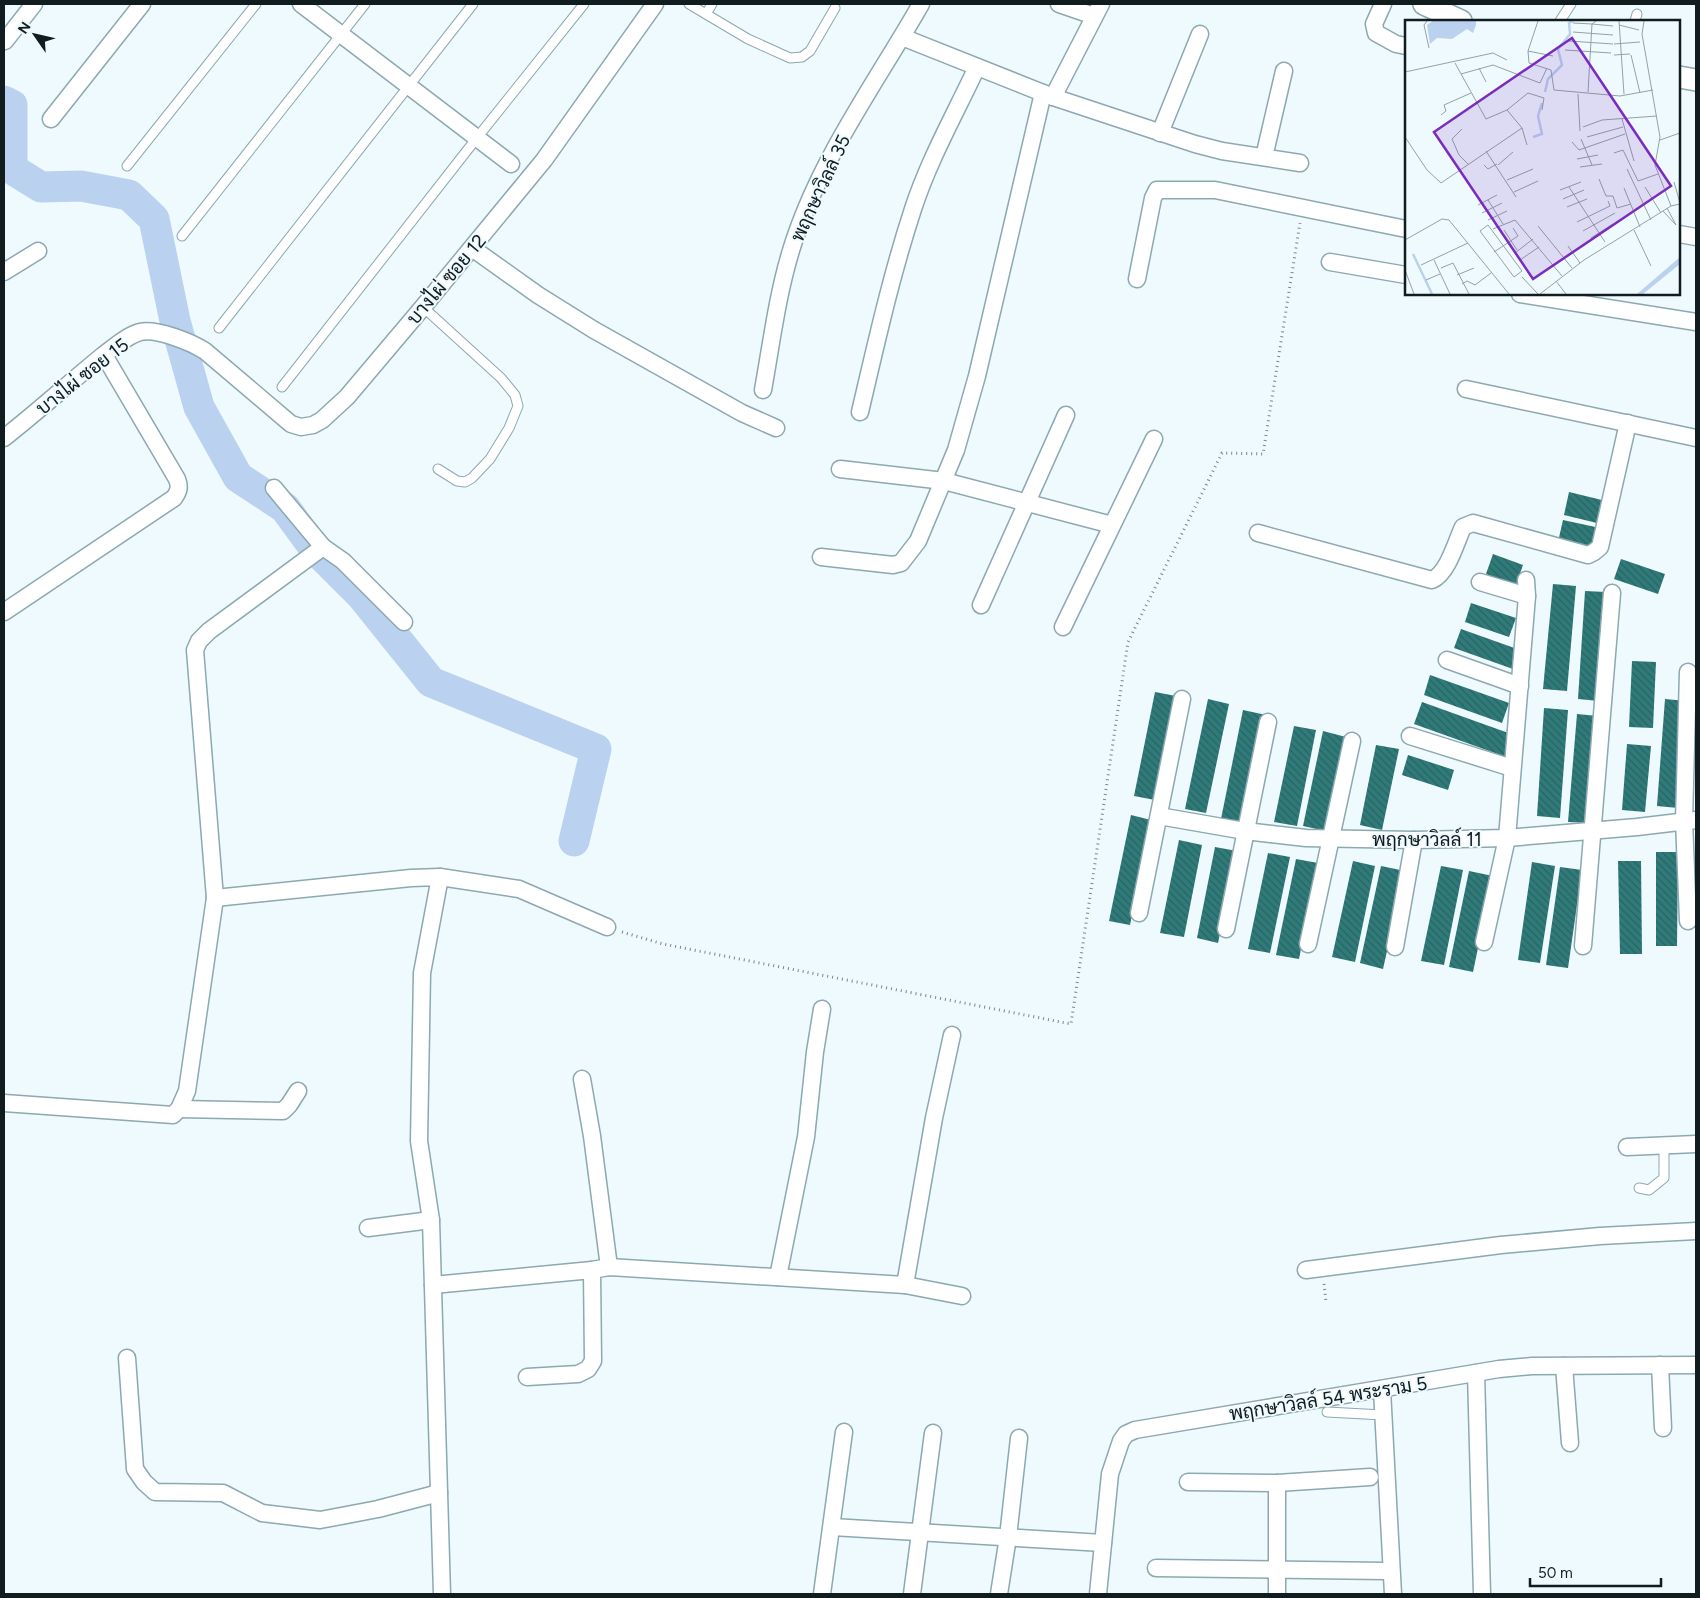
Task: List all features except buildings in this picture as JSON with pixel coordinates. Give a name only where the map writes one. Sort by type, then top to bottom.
[{"type":"street","points":[[4,41],[34,4]]},
{"type":"street","points":[[51,119],[142,4]]},
{"type":"street","points":[[302,4],[511,164]]},
{"type":"street","name":"บางไผ่ ซอย 12","points":[[195,345],[205,351],[291,424],[301,427],[313,425],[322,420],[346,397],[423,307],[544,160],[655,4]]},
{"type":"street","name":"พฤกษาวิลล์ 35","points":[[764,390],[780,296],[794,241],[811,199],[836,148],[921,4]]},
{"type":"street","points":[[822,557],[893,565],[901,563],[918,541],[944,481],[956,450],[977,376],[1048,95],[1098,10],[1059,4]]},
{"type":"street","points":[[1383,4],[1374,24],[1376,33],[1396,44],[1405,46]]},
{"type":"street","points":[[1424,4],[1457,20]]},
{"type":"street","points":[[1160,133],[1200,34]]},
{"type":"street","points":[[902,37],[1048,95],[1160,133],[1213,149],[1300,163]]},
{"type":"street","points":[[860,412],[890,282],[914,207],[938,150],[977,67]]},
{"type":"street","points":[[1264,157],[1284,71]]},
{"type":"street","points":[[1680,77],[1696,80]]},
{"type":"street","points":[[1137,279],[1153,198],[1157,190],[1214,190],[1405,229]]},
{"type":"street","points":[[1680,234],[1696,237]]},
{"type":"street","points":[[472,248],[538,296],[594,330],[742,413],[776,428]]},
{"type":"street","points":[[4,272],[38,250]]},
{"type":"street","points":[[1330,262],[1405,275]]},
{"type":"street","points":[[1526,295],[1696,322]]},
{"type":"street","name":"บางไผ่ ซอย 15","points":[[4,438],[104,355],[127,338],[139,332],[150,331],[195,345]]},
{"type":"street","points":[[4,612],[174,498],[178,492],[177,478],[104,355]]},
{"type":"street","points":[[1466,388],[1696,438]]},
{"type":"street","points":[[980,605],[1066,415]]},
{"type":"street","points":[[1258,533],[1432,580],[1438,577],[1444,569],[1463,527],[1473,523],[1588,555],[1600,546],[1628,422]]},
{"type":"street","points":[[1063,626],[1154,439]]},
{"type":"street","points":[[840,469],[944,481],[1112,525]]},
{"type":"street","points":[[274,488],[321,548],[343,561],[404,622]]},
{"type":"street","points":[[4,1103],[164,1115],[173,1115],[179,1109],[187,1091],[215,898],[195,650],[198,642],[209,631],[321,548]]},
{"type":"street","points":[[1484,942],[1506,838],[1527,596],[1526,580]]},
{"type":"street","points":[[1480,582],[1527,596]]},
{"type":"street","points":[[1583,946],[1612,592]]},
{"type":"street","points":[[1447,660],[1520,686]]},
{"type":"street","points":[[1688,672],[1690,820],[1688,921]]},
{"type":"street","points":[[1139,913],[1182,699]]},
{"type":"street","points":[[1226,929],[1268,722]]},
{"type":"street","points":[[1410,736],[1512,768]]},
{"type":"street","points":[[1308,944],[1352,741]]},
{"type":"street","name":"พฤกษาวิลล์ 11","points":[[1159,816],[1245,830],[1332,839],[1414,840],[1506,838],[1690,820]]},
{"type":"street","points":[[1395,947],[1414,840]]},
{"type":"street","points":[[215,898],[412,878],[440,877],[519,889],[606,927]]},
{"type":"street","points":[[440,877],[422,973],[419,1141],[431,1220],[442,1594]]},
{"type":"street","points":[[778,1277],[806,1138],[815,1052],[822,1009]]},
{"type":"street","points":[[905,1285],[934,1118],[952,1035]]},
{"type":"street","points":[[582,1079],[592,1136],[609,1266]]},
{"type":"street","points":[[179,1109],[283,1111],[298,1091]]},
{"type":"street","points":[[1627,1147],[1696,1144]]},
{"type":"street","points":[[368,1228],[431,1220]]},
{"type":"street","points":[[1306,1270],[1501,1245],[1600,1236],[1696,1232]]},
{"type":"street","points":[[433,1285],[592,1270],[609,1266],[905,1285],[962,1296]]},
{"type":"street","points":[[527,1377],[578,1374],[588,1370],[593,1361],[592,1270]]},
{"type":"street","points":[[127,1358],[135,1469],[144,1482],[155,1492],[223,1493],[262,1513],[320,1520],[378,1509],[439,1493]]},
{"type":"street","name":"พฤกษาวิลล์ 54 พระราม 5","points":[[1098,1594],[1110,1474],[1121,1440],[1126,1434],[1135,1430],[1476,1373],[1532,1366],[1696,1365]]},
{"type":"street","points":[[1564,1366],[1570,1443]]},
{"type":"street","points":[[1660,1366],[1663,1428]]},
{"type":"street","points":[[1476,1373],[1482,1594]]},
{"type":"street","points":[[1382,1390],[1393,1594]]},
{"type":"street","points":[[822,1594],[844,1432]]},
{"type":"street","points":[[912,1594],[933,1433]]},
{"type":"street","points":[[999,1594],[1008,1537],[1019,1438]]},
{"type":"street","points":[[1188,1482],[1277,1483],[1370,1477]]},
{"type":"street","points":[[1277,1483],[1277,1594]]},
{"type":"street","points":[[832,1527],[1103,1543]]},
{"type":"street","points":[[1156,1568],[1386,1571]]},
{"type":"lane","points":[[126,166],[256,4]]},
{"type":"lane","points":[[182,236],[365,4]]},
{"type":"lane","points":[[219,328],[473,4]]},
{"type":"lane","points":[[282,387],[584,4]]},
{"type":"lane","points":[[688,4],[748,39],[790,58],[802,57],[810,51],[836,8]]},
{"type":"lane","points":[[706,14],[712,4]]},
{"type":"lane","points":[[1561,20],[1571,4]]},
{"type":"lane","points":[[423,307],[500,378],[515,394],[518,406],[509,428],[490,459],[472,478],[465,482],[457,481],[438,469]]},
{"type":"lane","points":[[1639,1188],[1649,1190],[1664,1178],[1664,1145]]},
{"type":"lane","points":[[1327,1412],[1383,1414]]},
{"type":"path","points":[[606,927],[662,944],[1070,1024],[1128,642],[1222,453],[1264,454],[1302,208]]},
{"type":"waterway","points":[[4,101],[12,105],[12,169],[41,187],[81,186],[129,195],[154,219],[175,321],[199,407],[238,477],[285,508],[315,549],[362,596],[431,682],[596,749],[574,841]]}]
